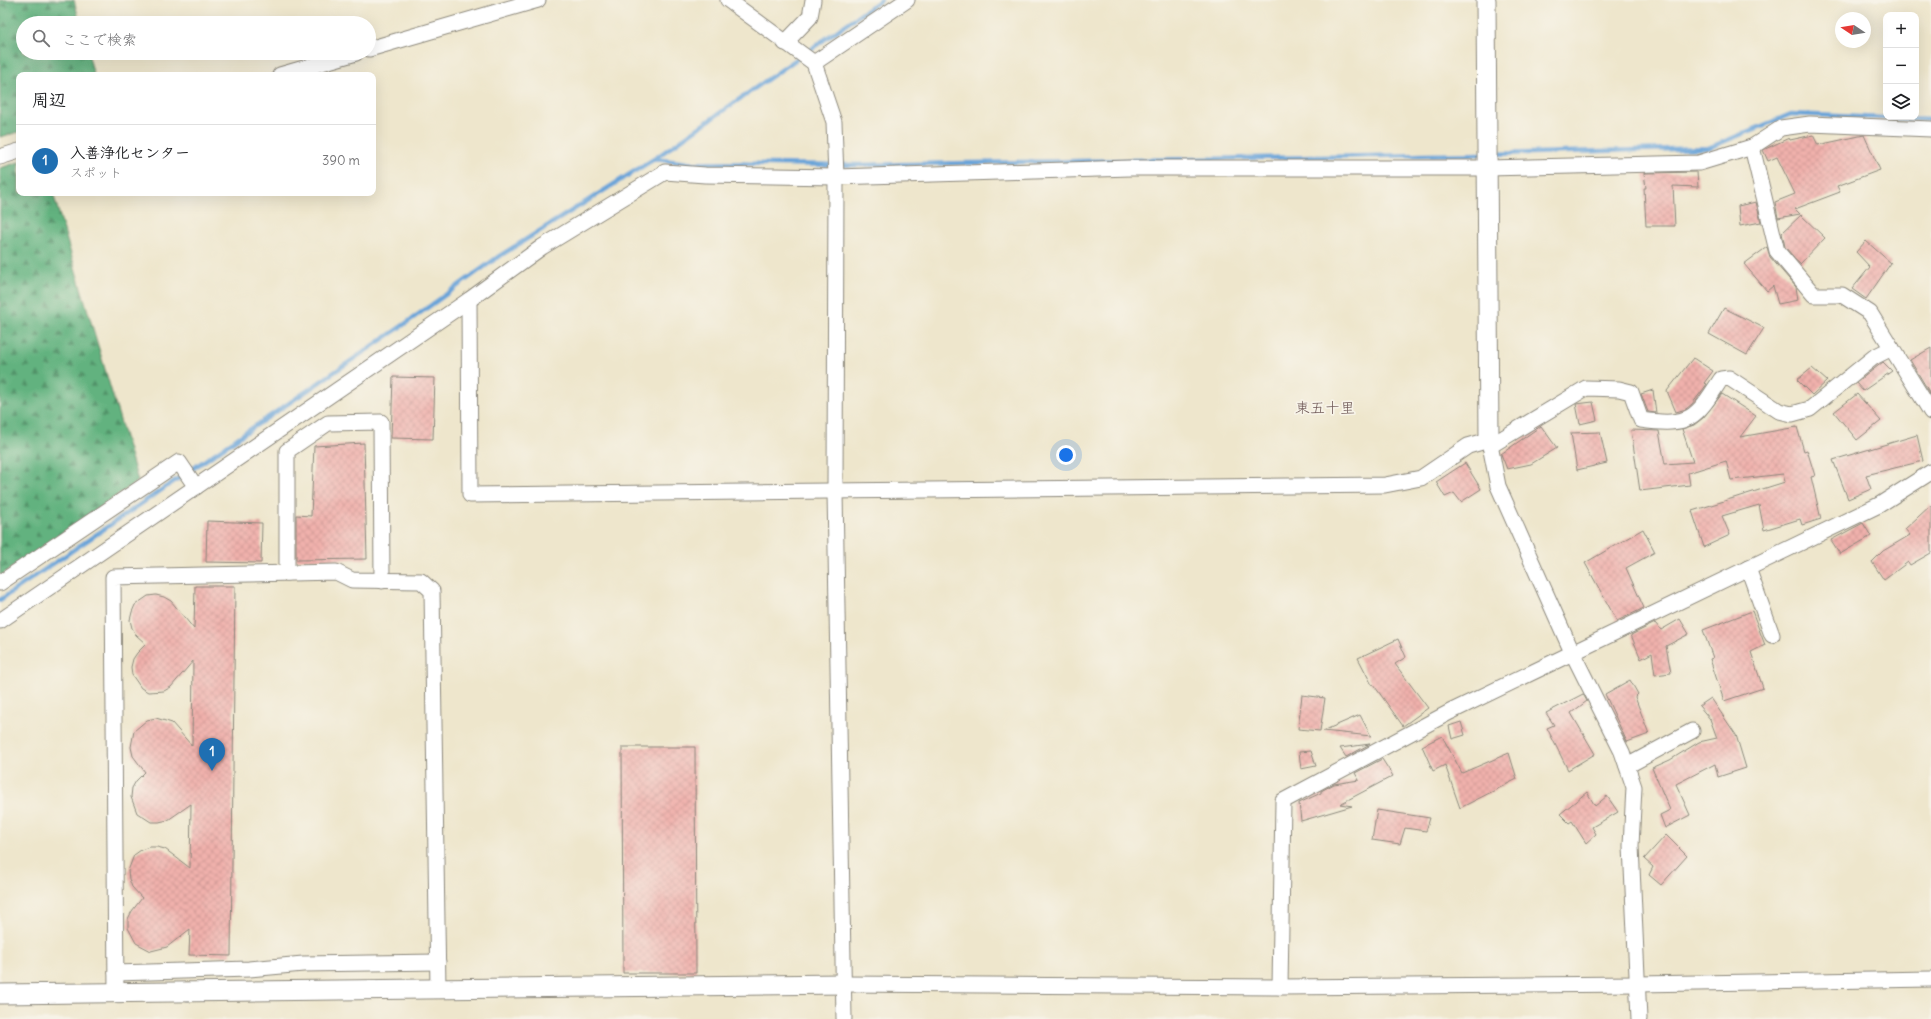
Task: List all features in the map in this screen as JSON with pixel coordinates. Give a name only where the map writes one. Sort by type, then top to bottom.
[{"type":"street","points":[[376,47],[538,0]]},
{"type":"street","points":[[728,0],[814,63],[834,122],[836,177],[835,492],[844,1019]]},
{"type":"street","points":[[785,43],[810,17],[813,0]]},
{"type":"street","points":[[814,63],[907,0]]},
{"type":"street","points":[[1486,0],[1490,443],[1498,486],[1572,652],[1622,752],[1634,787],[1631,846],[1639,1019]]},
{"type":"street","points":[[290,72],[332,60]]},
{"type":"street","points":[[0,621],[469,300],[542,247],[665,172],[705,175],[836,177],[1130,168],[1488,168],[1699,163],[1752,147],[1781,128],[1810,124],[1931,129]]},
{"type":"street","points":[[1752,147],[1777,252],[1814,295],[1842,295],[1870,313],[1931,412]]},
{"type":"street","points":[[0,157],[16,152]]},
{"type":"street","points":[[469,300],[470,495],[1385,485],[1421,478],[1468,446],[1490,443],[1586,388],[1620,389],[1631,392],[1641,420],[1660,423],[1687,420],[1702,408],[1722,379],[1729,378],[1779,411],[1792,414],[1810,409],[1874,357],[1892,348]]},
{"type":"street","points":[[287,573],[286,451],[328,423],[381,422],[382,581]]},
{"type":"street","points":[[0,583],[179,462],[196,487]]},
{"type":"street","points":[[1280,987],[1283,801],[1450,712],[1878,505],[1931,472]]},
{"type":"street","points":[[1748,568],[1772,636]]},
{"type":"street","points":[[116,993],[113,577],[336,572],[352,580],[420,581],[432,591],[438,989]]},
{"type":"street","points":[[1627,766],[1692,731]]},
{"type":"street","points":[[116,973],[249,969],[302,964],[438,962]]},
{"type":"street","points":[[0,994],[844,984],[1280,987],[1638,984],[1931,979]]},
{"type":"green space","points":[[0,0],[74,0],[78,16],[16,16],[16,60],[90,60],[93,72],[16,72],[16,133],[0,137]]},
{"type":"green space","points":[[16,163],[16,196],[54,196],[138,481],[0,576],[0,168]]},
{"type":"building","points":[[1813,135],[1818,145],[1864,135],[1880,170],[1837,186],[1840,192],[1795,209],[1800,214],[1778,218],[1775,202],[1795,194],[1777,157],[1768,161],[1763,150],[1789,138],[1790,140]]},
{"type":"building","points":[[1697,172],[1698,187],[1673,186],[1675,226],[1646,226],[1644,188],[1646,188],[1644,173]]},
{"type":"building","points":[[1756,202],[1761,222],[1740,226],[1738,206]]},
{"type":"building","points":[[1801,215],[1825,238],[1800,264],[1785,247],[1782,233]]},
{"type":"building","points":[[1866,241],[1891,263],[1866,299],[1852,289],[1870,267],[1856,252]]},
{"type":"building","points":[[1767,247],[1770,257],[1796,287],[1798,300],[1778,304],[1773,286],[1767,291],[1744,264]]},
{"type":"building","points":[[1724,308],[1764,328],[1747,355],[1709,334]]},
{"type":"building","points":[[1931,348],[1931,395],[1910,360]]},
{"type":"building","points":[[1693,358],[1713,371],[1704,383],[1707,384],[1692,404],[1686,409],[1676,412],[1667,391]]},
{"type":"building","points":[[1883,362],[1892,371],[1863,391],[1856,383]]},
{"type":"building","points":[[1812,368],[1827,381],[1812,395],[1797,380]]},
{"type":"building","points":[[393,377],[435,378],[433,439],[391,438]]},
{"type":"building","points":[[1653,390],[1656,413],[1648,412],[1641,394]]},
{"type":"building","points":[[1722,394],[1756,416],[1740,437],[1797,427],[1804,451],[1807,450],[1815,476],[1811,477],[1821,519],[1802,525],[1800,519],[1764,530],[1759,505],[1722,516],[1730,535],[1704,547],[1692,511],[1785,482],[1783,474],[1731,480],[1726,461],[1688,473],[1690,485],[1640,491],[1631,430],[1659,431],[1665,464],[1693,462],[1682,429],[1694,425],[1703,418]]},
{"type":"building","points":[[1857,394],[1881,421],[1857,440],[1834,412]]},
{"type":"building","points":[[1593,402],[1597,420],[1580,424],[1576,404]]},
{"type":"building","points":[[1541,426],[1557,448],[1531,464],[1507,469],[1501,454]]},
{"type":"building","points":[[1600,432],[1607,463],[1577,470],[1571,433]]},
{"type":"building","points":[[1917,435],[1923,461],[1866,475],[1871,489],[1848,499],[1833,460]]},
{"type":"building","points":[[364,443],[367,559],[296,560],[296,515],[311,516],[314,446]]},
{"type":"building","points":[[1465,463],[1481,489],[1461,502],[1454,493],[1445,497],[1436,482]]},
{"type":"building","points":[[1931,505],[1931,553],[1910,565],[1908,562],[1884,580],[1872,562],[1883,551],[1910,535],[1905,529]]},
{"type":"building","points":[[207,521],[262,523],[261,563],[206,562]]},
{"type":"building","points":[[1863,523],[1871,536],[1840,554],[1831,540]]},
{"type":"building","points":[[1643,529],[1655,552],[1626,568],[1644,608],[1617,621],[1585,563]]},
{"type":"building","points":[[195,586],[235,586],[231,956],[189,955],[190,929],[167,947],[151,951],[136,943],[128,928],[128,919],[142,898],[132,887],[129,879],[128,871],[134,855],[149,847],[157,847],[165,849],[190,868],[191,804],[168,820],[159,822],[151,822],[137,813],[131,797],[132,788],[136,781],[145,772],[133,756],[131,747],[134,731],[147,720],[156,718],[172,723],[192,746],[193,661],[171,687],[164,691],[148,692],[141,688],[132,675],[131,667],[133,659],[146,644],[136,635],[130,620],[135,605],[148,596],[156,595],[171,601],[194,629]]},
{"type":"building","points":[[1752,611],[1765,645],[1751,652],[1763,688],[1724,701],[1710,659],[1713,658],[1703,630]]},
{"type":"building","points":[[1680,619],[1689,634],[1666,646],[1671,673],[1655,675],[1652,653],[1641,659],[1631,635],[1655,623],[1661,630]]},
{"type":"building","points":[[1398,639],[1406,657],[1395,664],[1428,708],[1403,726],[1373,684],[1372,685],[1358,658]]},
{"type":"building","points":[[1630,680],[1638,694],[1635,697],[1649,734],[1627,742],[1605,694]]},
{"type":"building","points":[[1583,694],[1587,701],[1571,713],[1595,754],[1568,770],[1547,728],[1554,725],[1546,713]]},
{"type":"building","points":[[1302,695],[1325,698],[1320,731],[1298,729]]},
{"type":"building","points":[[1711,698],[1736,735],[1746,768],[1718,777],[1715,764],[1676,784],[1690,815],[1665,828],[1660,815],[1670,810],[1652,768],[1670,760],[1699,742],[1717,738],[1710,719],[1699,706]]},
{"type":"building","points":[[1360,715],[1371,736],[1323,731]]},
{"type":"building","points":[[1461,722],[1465,735],[1452,739],[1449,726]]},
{"type":"building","points":[[1442,736],[1462,773],[1509,753],[1517,779],[1460,808],[1445,765],[1433,771],[1422,746]]},
{"type":"building","points":[[1370,744],[1346,757],[1340,748]]},
{"type":"building","points":[[622,747],[695,747],[696,973],[623,973]]},
{"type":"building","points":[[1311,751],[1316,766],[1301,769],[1299,752]]},
{"type":"building","points":[[1382,759],[1393,776],[1340,804],[1352,806],[1301,821],[1299,803],[1321,793],[1321,791],[1334,784],[1359,780],[1355,773]]},
{"type":"building","points":[[1587,792],[1595,806],[1607,796],[1618,812],[1592,827],[1596,834],[1586,843],[1572,821],[1569,823],[1560,814]]},
{"type":"building","points":[[1377,810],[1430,818],[1426,831],[1405,828],[1400,844],[1372,840]]},
{"type":"building","points":[[1666,835],[1687,856],[1661,885],[1649,875],[1653,867],[1644,859]]},
{"type":"waterway","points":[[0,600],[402,326],[498,257],[654,159],[881,0]]},
{"type":"waterway","points":[[1491,154],[1708,148],[1791,114],[1931,120]]},
{"type":"waterway","points":[[654,159],[688,163],[851,165],[1482,154]]},
{"type":"place","name":"入善浄化センター","points":[[212,771]]},
{"type":"district","name":"東五十里","points":[[1325,408]]}]
